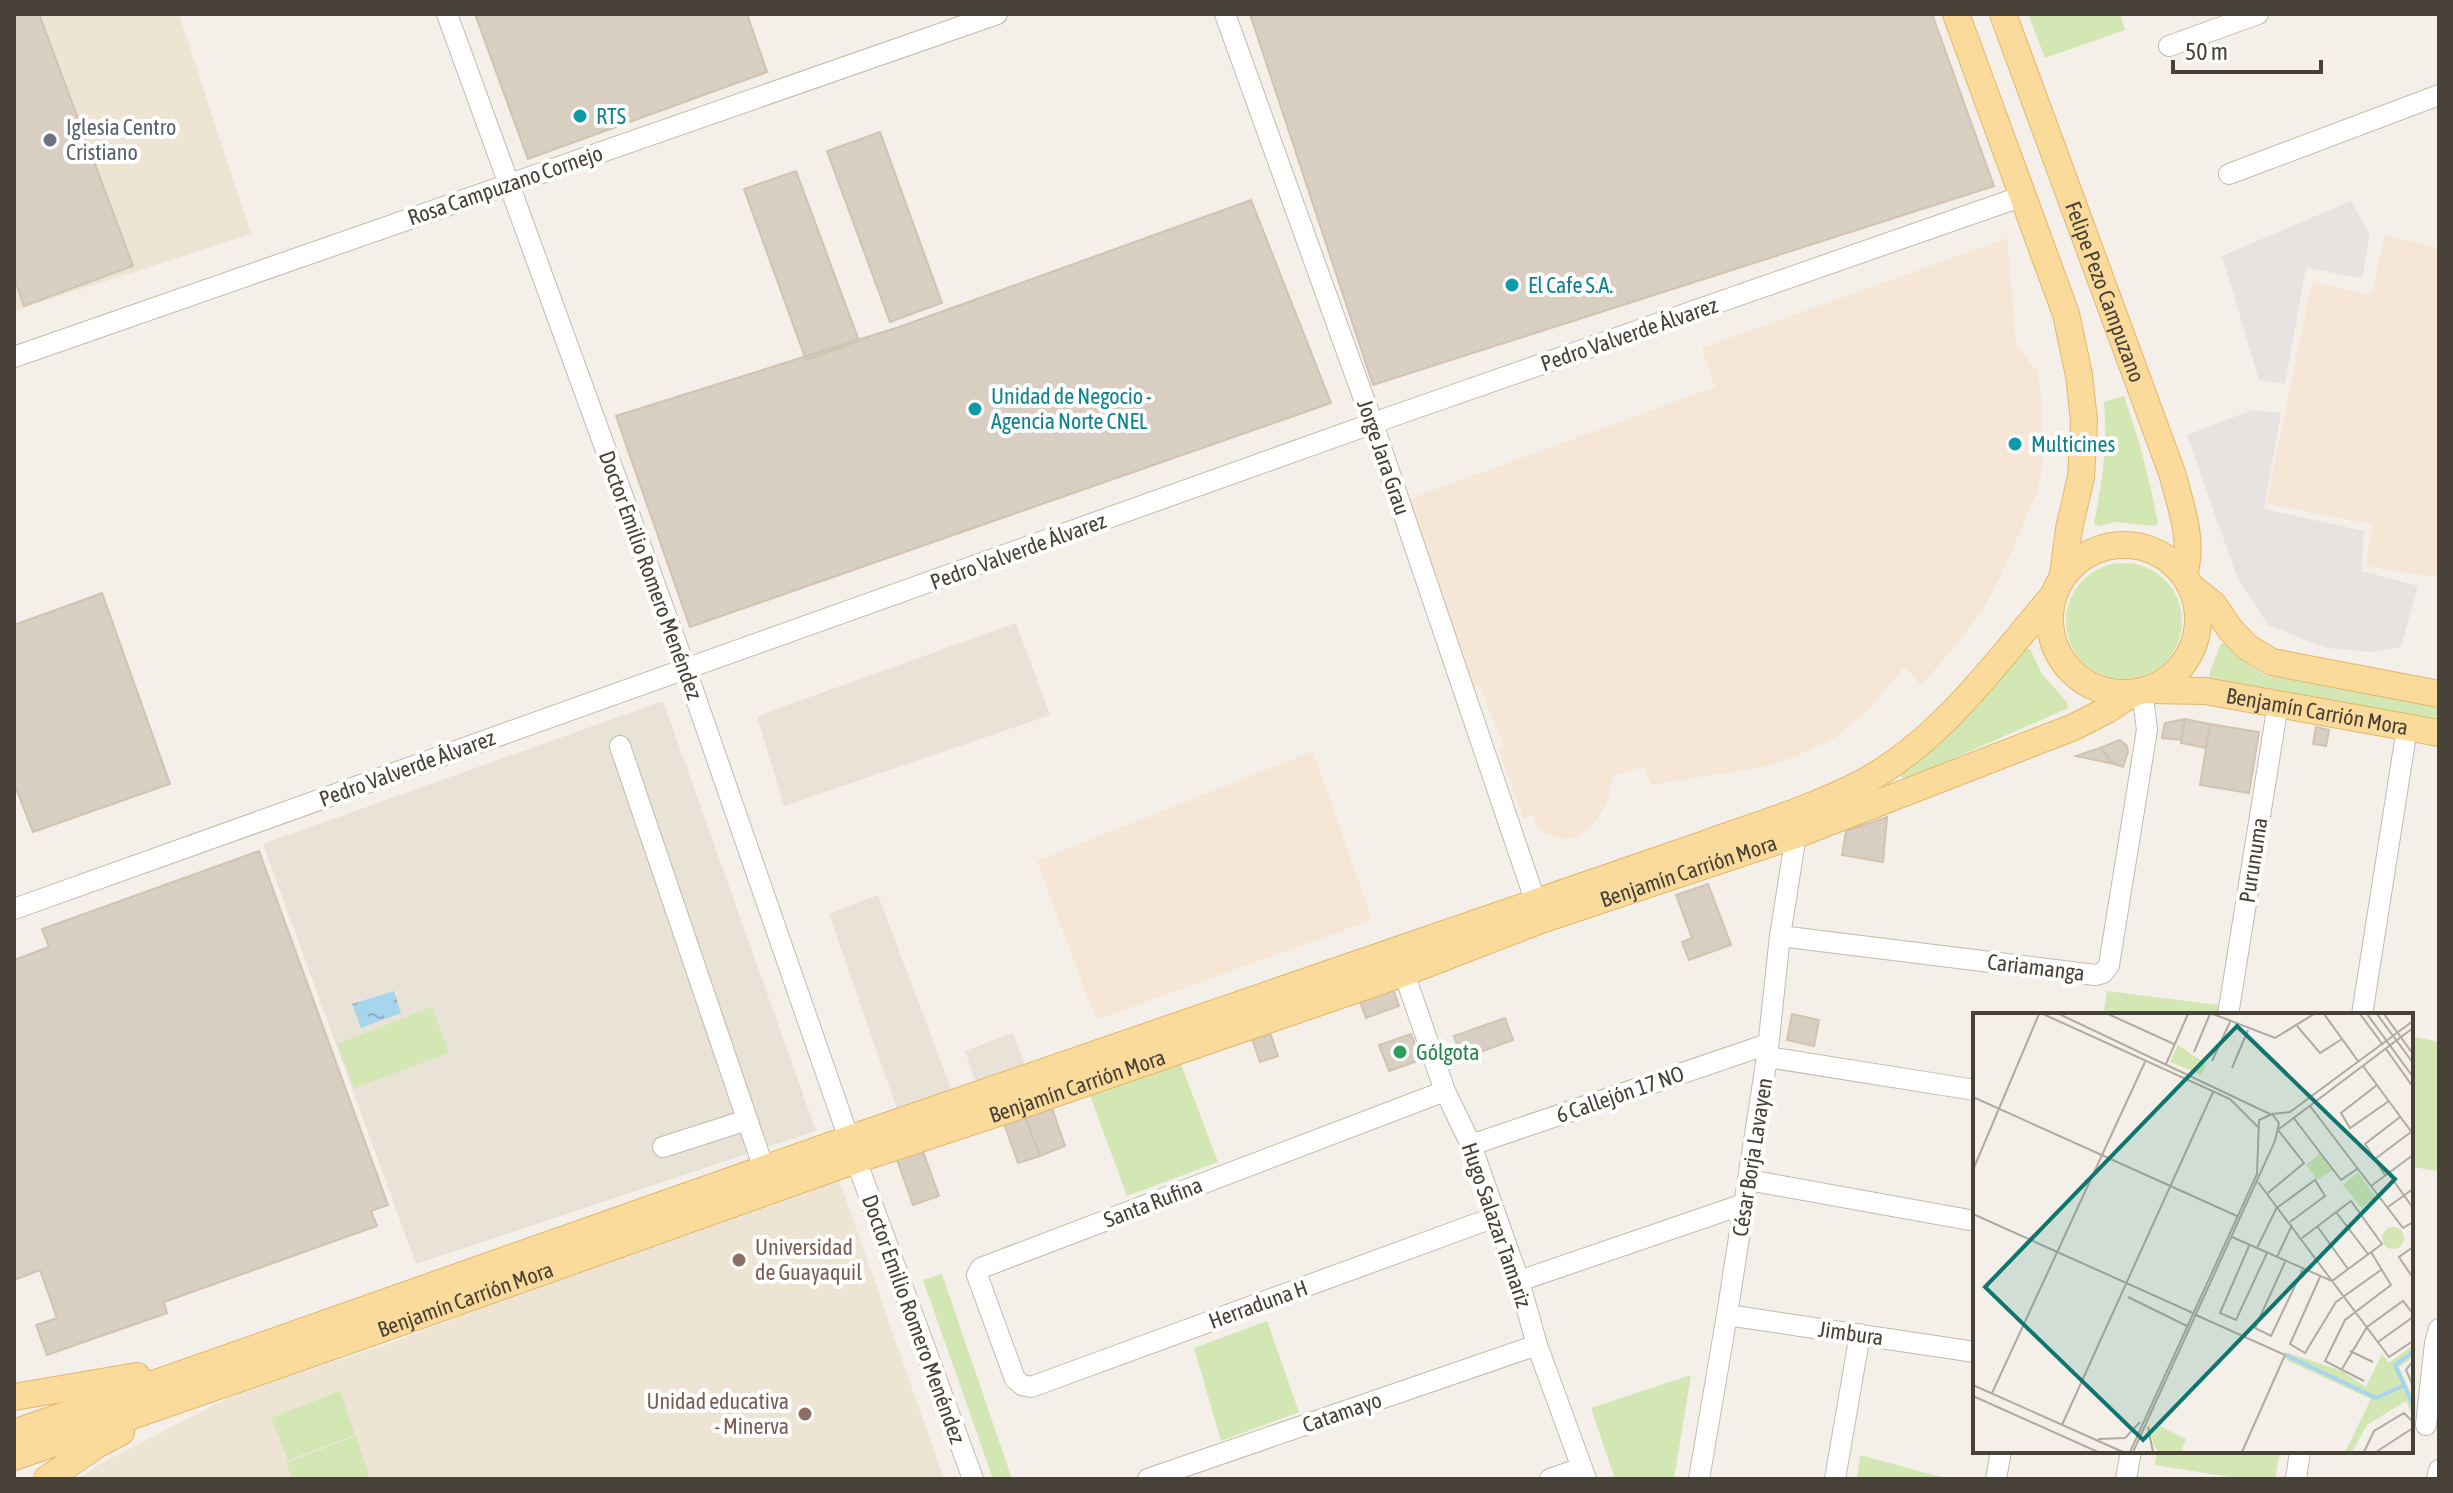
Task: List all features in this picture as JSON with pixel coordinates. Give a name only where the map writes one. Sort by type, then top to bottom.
[{"type":"main road","name":"Felipe Pezo Campuzano","points":[[1956,14],[2066,314],[2079,375],[2084,421],[2081,477],[2058,586]]},
{"type":"main road","name":"Felipe Pezo Campuzano","points":[[2003,14],[2172,473],[2189,544],[2187,581]]},
{"type":"main road","points":[[2123,544],[2146,548],[2167,559],[2187,581],[2197,607],[2198,627],[2193,648],[2182,666],[2167,680],[2140,692],[2108,692],[2085,683],[2066,667],[2054,645],[2049,621],[2058,586],[2080,559],[2100,548],[2123,544]]},
{"type":"main road","name":"Benjamín Carrión Mora","points":[[2187,581],[2213,604],[2247,647],[2272,662],[2439,694]]},
{"type":"main road","name":"Benjamín Carrión Mora","points":[[14,1457],[56,1430],[1705,844],[1859,784],[1914,747],[1947,717],[1978,685],[2058,586]]},
{"type":"main road","name":"Benjamín Carrión Mora","points":[[228,1371],[764,1169],[1019,1106],[1404,973],[1541,920],[1796,835],[2074,727],[2140,692],[2205,691],[2439,733]]},
{"type":"main road","points":[[14,1397],[228,1371]]},
{"type":"main road","points":[[47,1479],[98,1444],[228,1371]]},
{"type":"main road","name":"Benjamín Carrión Mora","points":[[14,1433],[56,1430]]},
{"type":"street","name":"Doctor Emilio Romero Menéndez","points":[[447,14],[686,670],[852,1149],[973,1479]]},
{"type":"street","name":"Rosa Campuzano Cornejo","points":[[14,357],[997,14]]},
{"type":"street","name":"Jorge Jara Grau","points":[[1225,14],[1373,424],[1536,903]]},
{"type":"street","points":[[2169,46],[2258,14]]},
{"type":"street","points":[[2229,174],[2439,95]]},
{"type":"street","name":"Pedro Valverde Álvarez","points":[[14,909],[1373,424],[2023,196]]},
{"type":"street","name":"Cariamanga","points":[[1780,936],[2095,975],[2103,973],[2109,965],[2147,730],[2140,692]]},
{"type":"street","name":"Purunuma","points":[[2228,1013],[2278,704]]},
{"type":"street","points":[[2362,1013],[2407,728]]},
{"type":"street","points":[[620,746],[764,1169]]},
{"type":"street","name":"César Borja Lavayen","points":[[1699,1479],[1768,1050],[1780,936],[1796,835]]},
{"type":"street","name":"Hugo Salazar Tamariz","points":[[1404,973],[1445,1091],[1471,1145],[1519,1281],[1537,1345],[1584,1474]]},
{"type":"street","points":[[1768,1050],[1973,1090]]},
{"type":"street","name":"6 Callejón 17 NO","points":[[1471,1145],[1768,1050]]},
{"type":"street","name":"Santa Rufina","points":[[1022,1385],[1015,1379],[977,1275],[981,1268],[1445,1091]]},
{"type":"street","points":[[663,1147],[747,1120]]},
{"type":"street","points":[[1748,1180],[1973,1221]]},
{"type":"street","points":[[1519,1281],[1744,1204]]},
{"type":"street","name":"Herraduna H","points":[[1022,1385],[1031,1387],[1495,1217]]},
{"type":"street","name":"Jimbura","points":[[1727,1315],[1973,1352]]},
{"type":"street","points":[[2425,1425],[2439,1329]]},
{"type":"street","points":[[1835,1479],[1860,1334]]},
{"type":"street","name":"Catamayo","points":[[1148,1479],[1537,1345]]},
{"type":"street","points":[[1996,1479],[2001,1453]]},
{"type":"street","points":[[2126,1479],[2131,1453]]},
{"type":"street","points":[[2296,1479],[2300,1453]]},
{"type":"street","points":[[2437,1479],[2439,1470]]},
{"type":"street","points":[[1550,1479],[1584,1474]]},
{"type":"shaded area","points":[[14,14],[179,14],[251,234],[14,311]]},
{"type":"shaded area","points":[[2351,201],[2370,235],[2362,278],[2306,268],[2285,384],[2259,380],[2222,256]]},
{"type":"shaded area","points":[[2385,235],[2439,248],[2439,578],[2366,566],[2372,524],[2266,504],[2312,282],[2371,295]]},
{"type":"shaded area","points":[[2007,238],[2016,344],[2037,371],[2042,401],[2043,464],[2038,490],[2001,576],[1981,612],[1955,647],[1921,685],[1904,667],[1870,708],[1836,737],[1794,757],[1768,766],[1651,785],[1643,767],[1612,776],[1610,794],[1601,813],[1588,830],[1574,838],[1564,839],[1545,833],[1537,826],[1533,814],[1523,818],[1499,750],[1504,747],[1480,687],[1471,689],[1409,499],[1715,387],[1702,348]]},
{"type":"shaded area","points":[[2252,410],[2281,413],[2264,509],[2364,531],[2361,571],[2418,586],[2401,647],[2371,652],[2326,648],[2268,625],[2237,577],[2187,435]]},
{"type":"shaded area","points":[[1016,623],[1050,715],[784,806],[757,716]]},
{"type":"shaded area","points":[[663,701],[816,1131],[416,1264],[263,844]]},
{"type":"shaded area","points":[[1313,751],[1372,920],[1096,1020],[1037,861]]},
{"type":"shaded area","points":[[878,895],[953,1094],[899,1115],[829,914]]},
{"type":"shaded area","points":[[1013,1033],[1026,1069],[977,1086],[965,1051]]},
{"type":"shaded area","name":"Universidad de Guayaquil","points":[[837,1174],[943,1476],[935,1479],[79,1479],[96,1466],[235,1394],[382,1346]]},
{"type":"green space","points":[[2028,14],[2120,14],[2125,30],[2045,58]]},
{"type":"green space","points":[[2124,396],[2148,476],[2158,524],[2155,526],[2115,522],[2099,526],[2094,524],[2104,463],[2104,402]]},
{"type":"green space","points":[[2124,563],[2146,567],[2165,580],[2178,599],[2182,621],[2178,643],[2165,662],[2146,675],[2124,679],[2102,675],[2083,662],[2070,643],[2066,621],[2070,599],[2083,580],[2102,567]]},
{"type":"green space","points":[[2221,643],[2226,643],[2242,660],[2264,675],[2439,706],[2439,719],[2209,679]]},
{"type":"green space","points":[[2023,649],[2030,649],[2042,674],[2067,702],[2068,708],[1905,780],[1900,776],[1966,715]]},
{"type":"green space","points":[[2107,991],[2226,1006],[2224,1013],[2103,1013]]},
{"type":"green space","points":[[432,1007],[449,1053],[354,1088],[337,1044]]},
{"type":"green space","points":[[2413,1036],[2439,1042],[2439,1171],[2413,1167]]},
{"type":"green space","points":[[1179,1059],[1218,1162],[1127,1196],[1087,1087]]},
{"type":"green space","points":[[942,1274],[1012,1479],[993,1479],[923,1280]]},
{"type":"green space","points":[[1267,1321],[1299,1412],[1221,1441],[1194,1348]]},
{"type":"green space","points":[[1691,1375],[1674,1479],[1615,1479],[1591,1408]]},
{"type":"green space","points":[[340,1391],[355,1435],[288,1460],[271,1418]]},
{"type":"green space","points":[[356,1436],[370,1479],[293,1479],[286,1463]]},
{"type":"green space","points":[[2157,1453],[2280,1453],[2275,1479],[2243,1479],[2155,1465]]},
{"type":"green space","points":[[1860,1455],[1948,1479],[1857,1479]]},
{"type":"water","points":[[394,991],[401,1013],[361,1028],[352,1004]]},
{"type":"building","name":"Iglesia Centro Cristiano","points":[[14,14],[39,14],[133,266],[24,306],[14,277]]},
{"type":"building","name":"RTS","points":[[475,14],[747,14],[767,72],[528,159]]},
{"type":"building","name":"El Cafe S.A.","points":[[1250,14],[1932,14],[1994,186],[1373,385]]},
{"type":"building","points":[[880,132],[942,303],[890,322],[827,151]]},
{"type":"building","points":[[796,171],[859,341],[806,360],[744,189]]},
{"type":"building","name":"Unidad de Negocio - Agencia Norte CNEL","points":[[1251,200],[1331,403],[690,627],[616,416],[899,327]]},
{"type":"building","points":[[102,593],[170,784],[33,832],[14,783],[14,625]]},
{"type":"building","points":[[2185,719],[2181,740],[2162,738],[2165,723]]},
{"type":"building","points":[[2185,719],[2210,724],[2206,748],[2181,743]]},
{"type":"building","points":[[2210,724],[2259,732],[2249,793],[2200,785]]},
{"type":"building","points":[[2316,727],[2329,730],[2326,746],[2313,744]]},
{"type":"building","points":[[2120,740],[2127,746],[2128,752],[2123,767],[2114,764],[2100,748]]},
{"type":"building","points":[[2100,748],[2114,764],[2076,756]]},
{"type":"building","points":[[1887,817],[1883,862],[1842,855],[1846,831]]},
{"type":"building","points":[[259,851],[388,1205],[371,1211],[377,1226],[164,1302],[167,1313],[47,1355],[36,1325],[57,1318],[40,1270],[14,1280],[14,960],[49,947],[42,929]]},
{"type":"building","points":[[1708,884],[1731,945],[1689,960],[1682,942],[1692,938],[1676,895]]},
{"type":"building","points":[[1391,984],[1399,1006],[1366,1018],[1358,996]]},
{"type":"building","points":[[1792,1014],[1819,1020],[1814,1046],[1787,1040]]},
{"type":"building","points":[[1505,1018],[1513,1040],[1462,1059],[1454,1036]]},
{"type":"building","points":[[1268,1027],[1278,1056],[1260,1062],[1250,1033]]},
{"type":"building","name":"Gólgota","points":[[1411,1034],[1421,1060],[1389,1071],[1379,1045]]},
{"type":"building","points":[[1051,1105],[1065,1146],[1040,1156],[1024,1114]]},
{"type":"building","points":[[1024,1114],[1040,1156],[1018,1163],[1003,1121]]},
{"type":"building","points":[[922,1149],[939,1196],[913,1205],[896,1157]]},
{"type":"place","name":"RTS","points":[[580,116]]},
{"type":"place","name":"Iglesia Centro Cristiano","points":[[50,140]]},
{"type":"place","name":"El Cafe S.A.","points":[[1512,285]]},
{"type":"place","name":"Unidad de Negocio - Agencia Norte CNEL","points":[[975,409]]},
{"type":"place","name":"Multicines","points":[[2015,444]]},
{"type":"place","name":"Gólgota","points":[[1400,1052]]},
{"type":"place","name":"Universidad de Guayaquil","points":[[739,1260]]},
{"type":"place","name":"Unidad educativa - Minerva","points":[[805,1414]]}]
